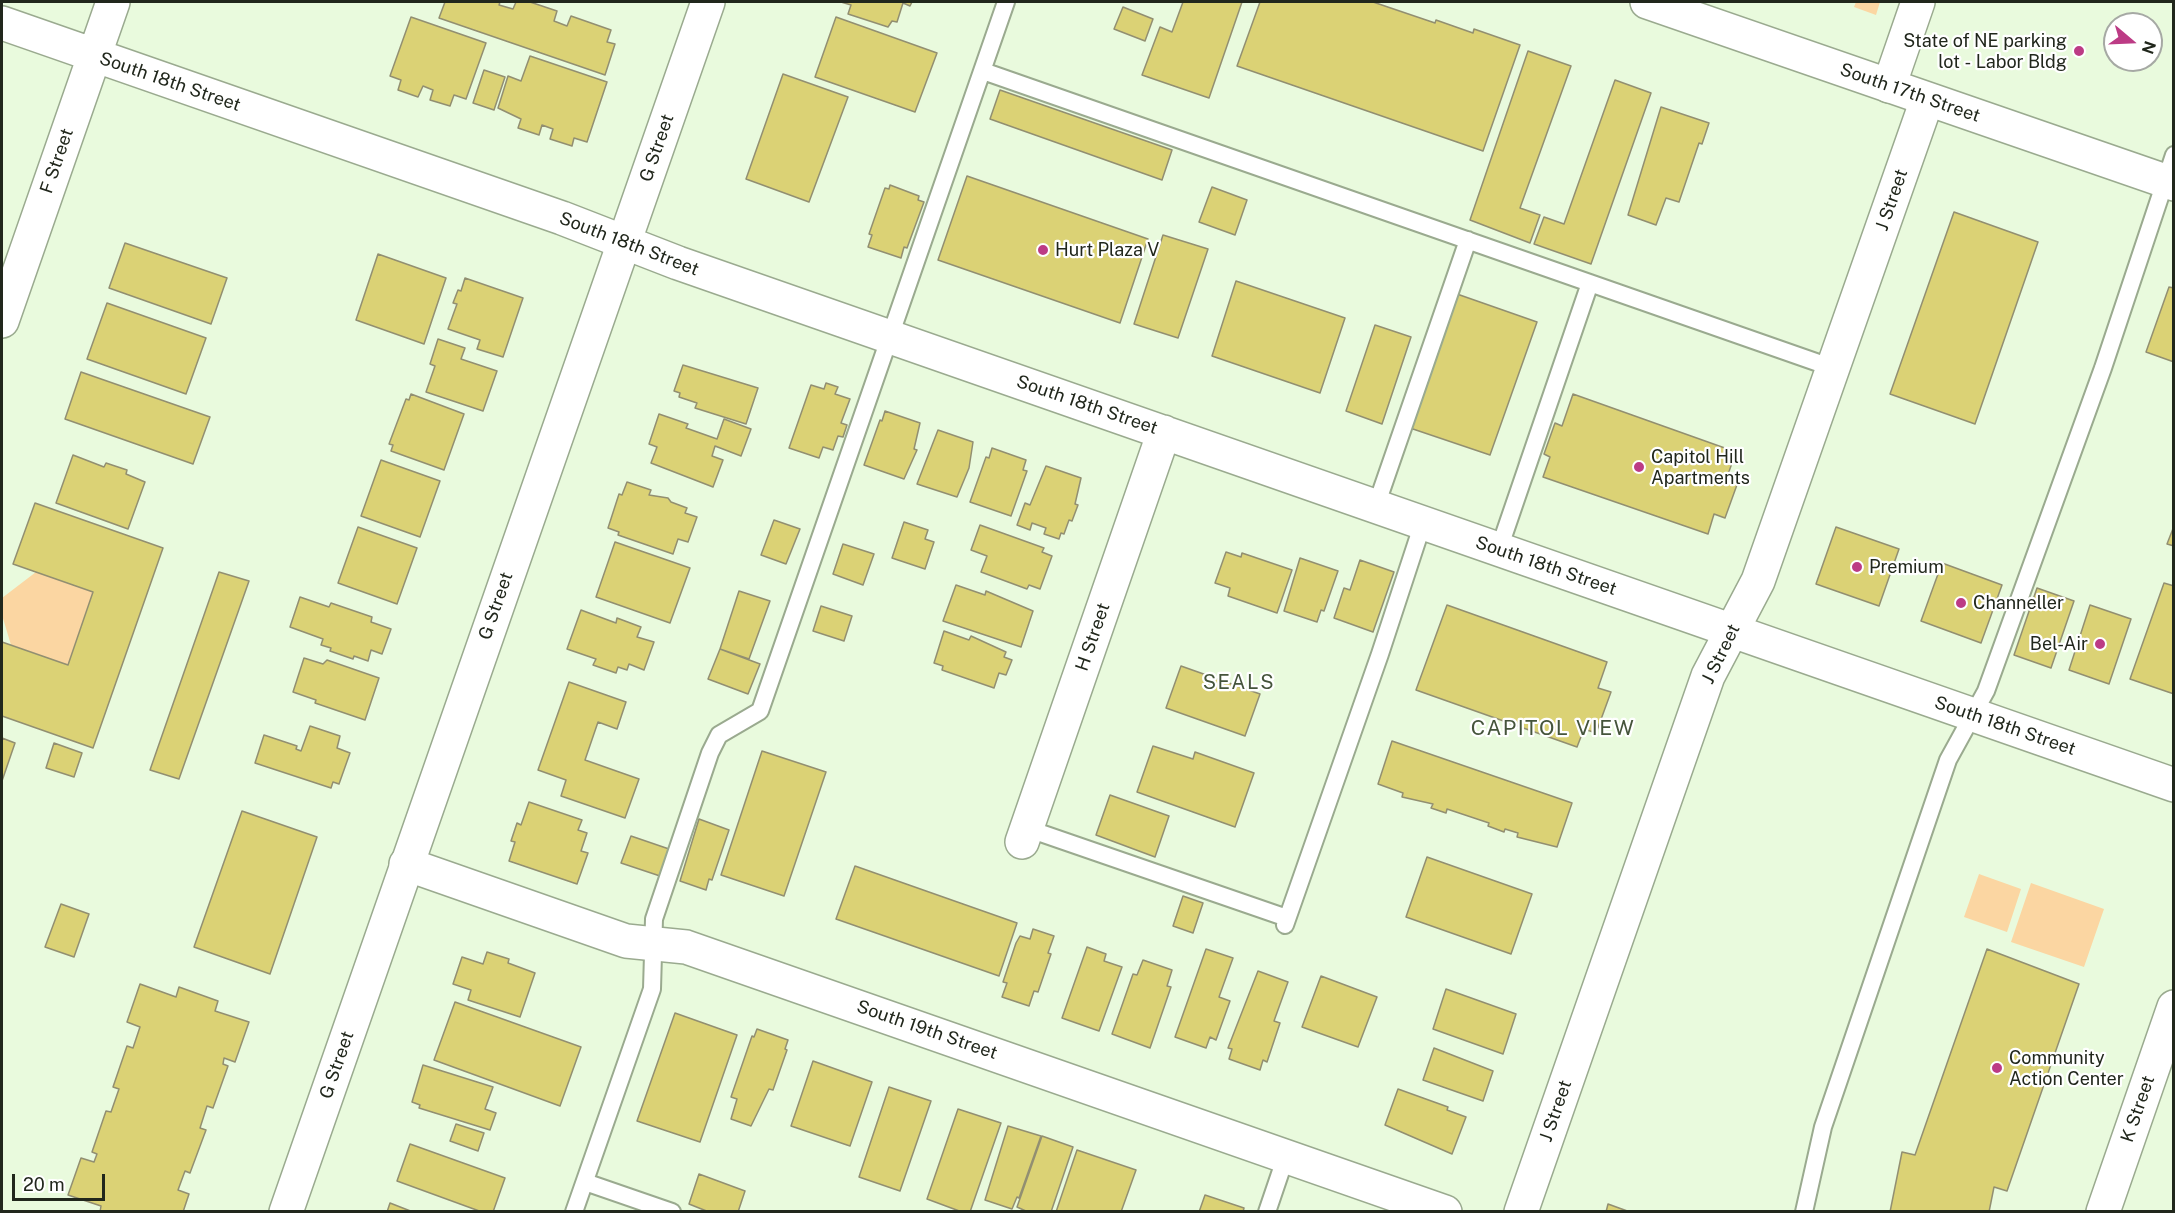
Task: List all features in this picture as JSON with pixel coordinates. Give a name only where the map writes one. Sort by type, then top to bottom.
[{"type":"street","name":"F Street","points":[[2,321],[113,2]]},
{"type":"street","name":"G Street","points":[[286,1212],[708,2]]},
{"type":"street","name":"South 17th Street","points":[[1647,2],[1927,100],[2170,173]]},
{"type":"street","points":[[1889,86],[1918,2]]},
{"type":"street","name":"South 18th Street","points":[[2,23],[562,218],[890,337],[2174,785]]},
{"type":"street","name":"J Street","points":[[1521,1212],[1708,676],[1758,581],[1927,100]]},
{"type":"street","name":"H Street","points":[[1024,835],[1164,432]]},
{"type":"street","name":"South 19th Street","points":[[406,864],[626,941],[686,947],[1445,1212]]},
{"type":"street","name":"K Street","points":[[2103,1212],[2174,1007]]},
{"type":"lane","points":[[574,1212],[652,989],[654,919],[710,753],[719,735],[760,711],[1006,2]]},
{"type":"lane","points":[[983,71],[1833,368]]},
{"type":"lane","points":[[1804,1212],[1823,1127],[1941,779],[1948,760],[1986,691],[2103,368],[2170,173]]},
{"type":"lane","points":[[1376,506],[1468,240]]},
{"type":"lane","points":[[1499,549],[1590,283]]},
{"type":"lane","points":[[1024,835],[1286,922],[1377,664],[1422,523]]},
{"type":"lane","points":[[1266,1212],[1286,1156]]},
{"type":"lane","points":[[585,1182],[672,1212]]},
{"type":"shaded area","points":[[1856,2],[1880,2],[1876,15],[1854,7]]},
{"type":"shaded area","points":[[36,572],[93,592],[68,665],[11,645],[2,615],[2,598]]},
{"type":"shaded area","points":[[1979,874],[2021,889],[2007,932],[1964,917]]},
{"type":"shaded area","points":[[2031,883],[2104,909],[2084,967],[2011,942]]},
{"type":"building","points":[[445,2],[500,2],[499,5],[513,9],[516,2],[530,2],[557,11],[554,21],[567,26],[571,16],[611,30],[607,42],[615,44],[605,75],[439,18]]},
{"type":"building","points":[[841,2],[912,2],[910,6],[903,3],[897,22],[892,21],[888,27],[848,14],[851,5]]},
{"type":"building","points":[[1183,2],[1242,2],[1209,98],[1142,75],[1160,27],[1172,32]]},
{"type":"building","points":[[1260,2],[1373,2],[1435,23],[1436,20],[1473,33],[1474,29],[1520,45],[1483,151],[1237,66]]},
{"type":"building","points":[[1123,7],[1153,19],[1145,41],[1114,29]]},
{"type":"building","points":[[411,17],[486,43],[466,99],[454,95],[450,106],[430,100],[433,90],[423,86],[418,97],[398,90],[401,80],[390,76]]},
{"type":"building","points":[[836,17],[937,53],[915,112],[815,77]]},
{"type":"building","points":[[1528,51],[1571,66],[1520,208],[1540,215],[1530,243],[1470,220]]},
{"type":"building","points":[[530,56],[607,82],[587,142],[574,138],[572,146],[550,139],[553,129],[542,125],[539,135],[518,128],[521,119],[498,108],[508,76],[521,81]]},
{"type":"building","points":[[484,70],[505,77],[494,110],[473,103]]},
{"type":"building","points":[[783,74],[848,97],[809,202],[746,179]]},
{"type":"building","points":[[1615,80],[1651,93],[1591,264],[1534,244],[1544,217],[1564,224]]},
{"type":"building","points":[[1000,90],[1172,150],[1162,180],[990,119]]},
{"type":"building","points":[[1661,107],[1709,123],[1702,144],[1699,143],[1679,202],[1666,198],[1656,225],[1628,215]]},
{"type":"building","name":"Hurt Plaza V","points":[[967,176],[1148,239],[1120,323],[938,260]]},
{"type":"building","points":[[890,185],[919,196],[918,200],[924,202],[901,258],[868,247],[872,235],[869,234],[885,188],[889,189]]},
{"type":"building","points":[[1212,187],[1247,200],[1235,235],[1199,222]]},
{"type":"building","points":[[1954,212],[2038,242],[1975,424],[1890,394]]},
{"type":"building","points":[[1163,235],[1208,249],[1178,338],[1134,324]]},
{"type":"building","points":[[125,243],[227,278],[211,324],[109,288]]},
{"type":"building","points":[[378,254],[446,278],[424,344],[356,320]]},
{"type":"building","points":[[465,278],[523,298],[503,357],[477,349],[480,340],[448,329],[457,304],[453,303],[458,290],[461,291]]},
{"type":"building","points":[[1236,281],[1345,318],[1320,393],[1212,356]]},
{"type":"building","points":[[2169,287],[2174,288],[2174,362],[2146,352]]},
{"type":"building","points":[[1457,294],[1537,322],[1490,455],[1410,428]]},
{"type":"building","points":[[107,303],[206,338],[186,394],[87,359]]},
{"type":"building","points":[[1375,325],[1411,337],[1382,424],[1346,411]]},
{"type":"building","points":[[438,339],[465,348],[461,359],[497,371],[483,411],[426,392],[435,366],[430,364]]},
{"type":"building","points":[[683,365],[758,388],[746,424],[695,408],[697,403],[679,397],[680,393],[674,391]]},
{"type":"building","points":[[81,372],[210,417],[193,464],[65,419]]},
{"type":"building","points":[[826,383],[838,387],[835,394],[850,399],[841,423],[847,425],[843,437],[838,436],[833,450],[823,447],[819,458],[789,448],[811,385],[824,389]]},
{"type":"building","points":[[411,394],[464,414],[444,470],[391,451],[393,445],[389,444],[406,399],[409,400]]},
{"type":"building","name":"Capitol Hill Apartments","points":[[1573,394],[1736,452],[1727,477],[1738,482],[1725,518],[1714,514],[1708,534],[1543,477],[1550,457],[1544,454],[1555,423],[1562,426]]},
{"type":"building","points":[[885,411],[920,423],[914,449],[917,450],[904,479],[864,465]]},
{"type":"building","points":[[659,414],[688,424],[686,428],[717,439],[724,419],[751,429],[741,456],[715,446],[712,456],[723,460],[713,487],[651,463],[657,447],[649,444]]},
{"type":"building","points":[[938,430],[973,442],[969,468],[957,497],[917,484]]},
{"type":"building","points":[[992,448],[1026,460],[1023,470],[1027,471],[1011,516],[970,502],[986,457],[989,458]]},
{"type":"building","points":[[73,455],[104,467],[106,463],[127,470],[126,474],[145,482],[128,529],[56,503]]},
{"type":"building","points":[[381,460],[440,481],[420,537],[361,516]]},
{"type":"building","points":[[1046,466],[1081,478],[1075,504],[1078,505],[1072,521],[1069,520],[1064,534],[1061,533],[1059,539],[1044,534],[1046,528],[1032,523],[1030,530],[1017,525],[1025,503],[1030,505]]},
{"type":"building","points":[[627,482],[651,490],[649,495],[668,498],[671,502],[687,508],[685,513],[697,517],[688,542],[678,539],[673,554],[618,535],[619,532],[608,528],[619,494],[622,495]]},
{"type":"building","points":[[35,503],[163,548],[93,748],[2,716],[2,642],[68,665],[93,592],[13,564]]},
{"type":"building","points":[[774,520],[800,529],[786,564],[761,555]]},
{"type":"building","points":[[904,522],[928,530],[925,539],[934,542],[925,569],[892,558]]},
{"type":"building","points":[[980,525],[1044,548],[1042,552],[1052,556],[1040,589],[1029,585],[1027,589],[981,572],[987,556],[971,550]]},
{"type":"building","points":[[2174,526],[2174,546],[2167,544]]},
{"type":"building","points":[[358,527],[417,548],[397,604],[338,583]]},
{"type":"building","name":"Premium","points":[[1836,527],[1899,549],[1879,606],[1816,584]]},
{"type":"building","points":[[615,542],[690,568],[670,623],[596,597]]},
{"type":"building","points":[[843,544],[874,554],[863,585],[833,574]]},
{"type":"building","points":[[1226,552],[1241,557],[1242,553],[1292,570],[1277,613],[1228,596],[1230,588],[1215,583]]},
{"type":"building","points":[[1300,558],[1338,571],[1324,611],[1321,610],[1317,622],[1284,611]]},
{"type":"building","points":[[1360,560],[1394,572],[1373,632],[1334,618],[1344,588],[1350,590]]},
{"type":"building","name":"Channeller","points":[[1942,563],[2002,585],[1981,643],[1921,621]]},
{"type":"building","points":[[219,572],[249,581],[179,779],[150,770]]},
{"type":"building","points":[[2164,583],[2174,586],[2174,694],[2130,679]]},
{"type":"building","points":[[956,585],[985,595],[986,591],[1033,611],[1021,647],[943,621]]},
{"type":"building","points":[[2037,588],[2074,601],[2051,668],[2014,655]]},
{"type":"building","points":[[739,591],[770,601],[749,659],[720,649]]},
{"type":"building","points":[[300,597],[329,607],[331,603],[372,617],[371,622],[391,629],[382,654],[371,650],[368,661],[354,656],[353,659],[330,651],[331,648],[321,645],[323,639],[290,627]]},
{"type":"building","points":[[1447,605],[1607,662],[1598,688],[1611,692],[1596,733],[1584,729],[1577,747],[1416,690]]},
{"type":"building","name":"Bel-Air","points":[[2090,605],[2131,619],[2109,684],[2069,670]]},
{"type":"building","points":[[821,606],[852,616],[844,641],[813,631]]},
{"type":"building","points":[[581,610],[616,623],[617,618],[641,627],[637,637],[654,642],[644,670],[629,664],[627,670],[618,667],[616,673],[593,665],[596,659],[567,649]]},
{"type":"building","points":[[944,631],[969,640],[971,636],[1006,652],[1004,657],[1012,660],[1006,675],[999,673],[994,688],[942,670],[943,666],[934,663]]},
{"type":"building","points":[[720,649],[760,664],[748,694],[708,679]]},
{"type":"building","points":[[304,658],[323,664],[327,660],[379,678],[365,720],[315,703],[316,700],[293,692]]},
{"type":"building","points":[[1181,666],[1260,694],[1245,736],[1166,708]]},
{"type":"building","points":[[569,682],[626,702],[617,729],[598,722],[585,760],[639,779],[625,818],[561,796],[566,780],[538,770]]},
{"type":"building","points":[[310,726],[340,736],[337,748],[350,753],[339,784],[333,782],[331,788],[255,763],[264,735],[297,746],[296,749],[301,751]]},
{"type":"building","points":[[2,738],[15,743],[2,781]]},
{"type":"building","points":[[1392,741],[1572,803],[1557,847],[1517,837],[1518,833],[1505,829],[1504,832],[1488,826],[1489,823],[1447,809],[1446,813],[1431,808],[1433,804],[1402,797],[1403,793],[1378,784]]},
{"type":"building","points":[[54,743],[82,753],[74,777],[46,768]]},
{"type":"building","points":[[1153,746],[1193,759],[1195,752],[1254,773],[1235,827],[1137,792]]},
{"type":"building","points":[[762,751],[826,772],[784,896],[721,875]]},
{"type":"building","points":[[1110,795],[1169,816],[1155,857],[1096,835]]},
{"type":"building","points":[[529,802],[582,820],[578,830],[587,833],[581,851],[588,853],[577,884],[509,861],[515,842],[511,841],[517,823],[521,825]]},
{"type":"building","points":[[242,811],[317,837],[270,974],[194,947]]},
{"type":"building","points":[[699,819],[729,830],[712,880],[709,879],[706,890],[680,881]]},
{"type":"building","points":[[631,836],[669,849],[660,876],[621,863]]},
{"type":"building","points":[[1427,857],[1532,894],[1511,954],[1406,917]]},
{"type":"building","points":[[855,866],[1017,923],[999,976],[836,919]]},
{"type":"building","points":[[1183,896],[1203,903],[1193,933],[1173,926]]},
{"type":"building","points":[[61,904],[89,914],[74,957],[45,947]]},
{"type":"building","points":[[1033,929],[1054,936],[1048,953],[1051,954],[1038,992],[1034,991],[1029,1006],[1002,997],[1007,983],[1003,982],[1016,943],[1020,936],[1030,939]]},
{"type":"building","points":[[1087,947],[1106,954],[1104,961],[1122,967],[1099,1031],[1062,1018]]},
{"type":"building","points":[[1206,949],[1233,958],[1219,997],[1230,1001],[1216,1040],[1210,1037],[1206,1048],[1175,1037]]},
{"type":"building","name":"Community Action Center","points":[[1987,949],[2079,984],[2007,1191],[1994,1187],[1989,1212],[1890,1212],[1902,1152],[1915,1155]]},
{"type":"building","points":[[487,952],[509,959],[508,963],[535,973],[520,1017],[468,1000],[471,990],[453,984],[462,957],[483,964]]},
{"type":"building","points":[[1143,960],[1172,970],[1167,986],[1171,987],[1150,1048],[1112,1034],[1133,974],[1137,975]]},
{"type":"building","points":[[1258,971],[1288,982],[1274,1021],[1280,1023],[1267,1062],[1263,1060],[1260,1070],[1229,1059],[1232,1049],[1228,1048]]},
{"type":"building","points":[[1321,976],[1377,997],[1358,1047],[1302,1027]]},
{"type":"building","points":[[140,984],[176,997],[179,987],[218,1001],[215,1011],[249,1022],[235,1062],[224,1058],[223,1064],[228,1066],[213,1108],[207,1106],[200,1128],[206,1130],[190,1173],[185,1171],[178,1190],[189,1194],[183,1212],[100,1212],[101,1206],[68,1195],[81,1158],[94,1162],[97,1154],[92,1152],[106,1111],[111,1112],[119,1089],[113,1087],[127,1046],[133,1048],[140,1027],[127,1022]]},
{"type":"building","points":[[1446,989],[1516,1014],[1503,1054],[1433,1029]]},
{"type":"building","points":[[455,1002],[581,1047],[560,1106],[434,1060]]},
{"type":"building","points":[[675,1013],[737,1035],[700,1142],[637,1121]]},
{"type":"building","points":[[757,1029],[788,1040],[785,1049],[787,1050],[773,1090],[769,1089],[751,1126],[731,1119],[737,1099],[731,1097],[752,1036],[754,1037]]},
{"type":"building","points":[[1434,1048],[1493,1071],[1483,1101],[1423,1080]]},
{"type":"building","points":[[813,1061],[872,1082],[850,1146],[791,1126]]},
{"type":"building","points":[[423,1065],[493,1087],[485,1109],[496,1113],[490,1130],[419,1108],[420,1105],[412,1102]]},
{"type":"building","points":[[889,1087],[931,1101],[900,1191],[859,1177]]},
{"type":"building","points":[[1398,1089],[1448,1107],[1447,1110],[1466,1117],[1452,1154],[1385,1125]]},
{"type":"building","points":[[958,1109],[1001,1123],[970,1212],[962,1212],[927,1199]]},
{"type":"building","points":[[456,1124],[484,1133],[478,1151],[450,1141]]},
{"type":"building","points":[[1008,1126],[1041,1136],[1019,1198],[1017,1197],[1012,1209],[985,1200]]},
{"type":"building","points":[[1042,1136],[1073,1147],[1051,1212],[1028,1212],[1017,1207]]},
{"type":"building","points":[[410,1144],[505,1178],[493,1212],[482,1212],[397,1181]]},
{"type":"building","points":[[1077,1150],[1136,1170],[1121,1212],[1056,1212]]},
{"type":"building","points":[[699,1174],[745,1191],[738,1212],[709,1212],[689,1204]]},
{"type":"building","points":[[1205,1195],[1244,1208],[1243,1212],[1199,1212]]},
{"type":"building","points":[[390,1203],[413,1212],[387,1212]]},
{"type":"building","points":[[1608,1204],[1630,1212],[1606,1212]]},
{"type":"place","name":"State of NE parking lot - Labor Bldg","points":[[2079,51]]},
{"type":"place","name":"Hurt Plaza V","points":[[1043,250]]},
{"type":"place","name":"Capitol Hill Apartments","points":[[1639,467]]},
{"type":"place","name":"Premium","points":[[1857,567]]},
{"type":"place","name":"Channeller","points":[[1961,603]]},
{"type":"place","name":"Bel-Air","points":[[2100,644]]},
{"type":"place","name":"Community Action Center","points":[[1997,1068]]},
{"type":"district","name":"SEALS","points":[[1239,683]]},
{"type":"district","name":"CAPITOL VIEW","points":[[1553,729]]}]
